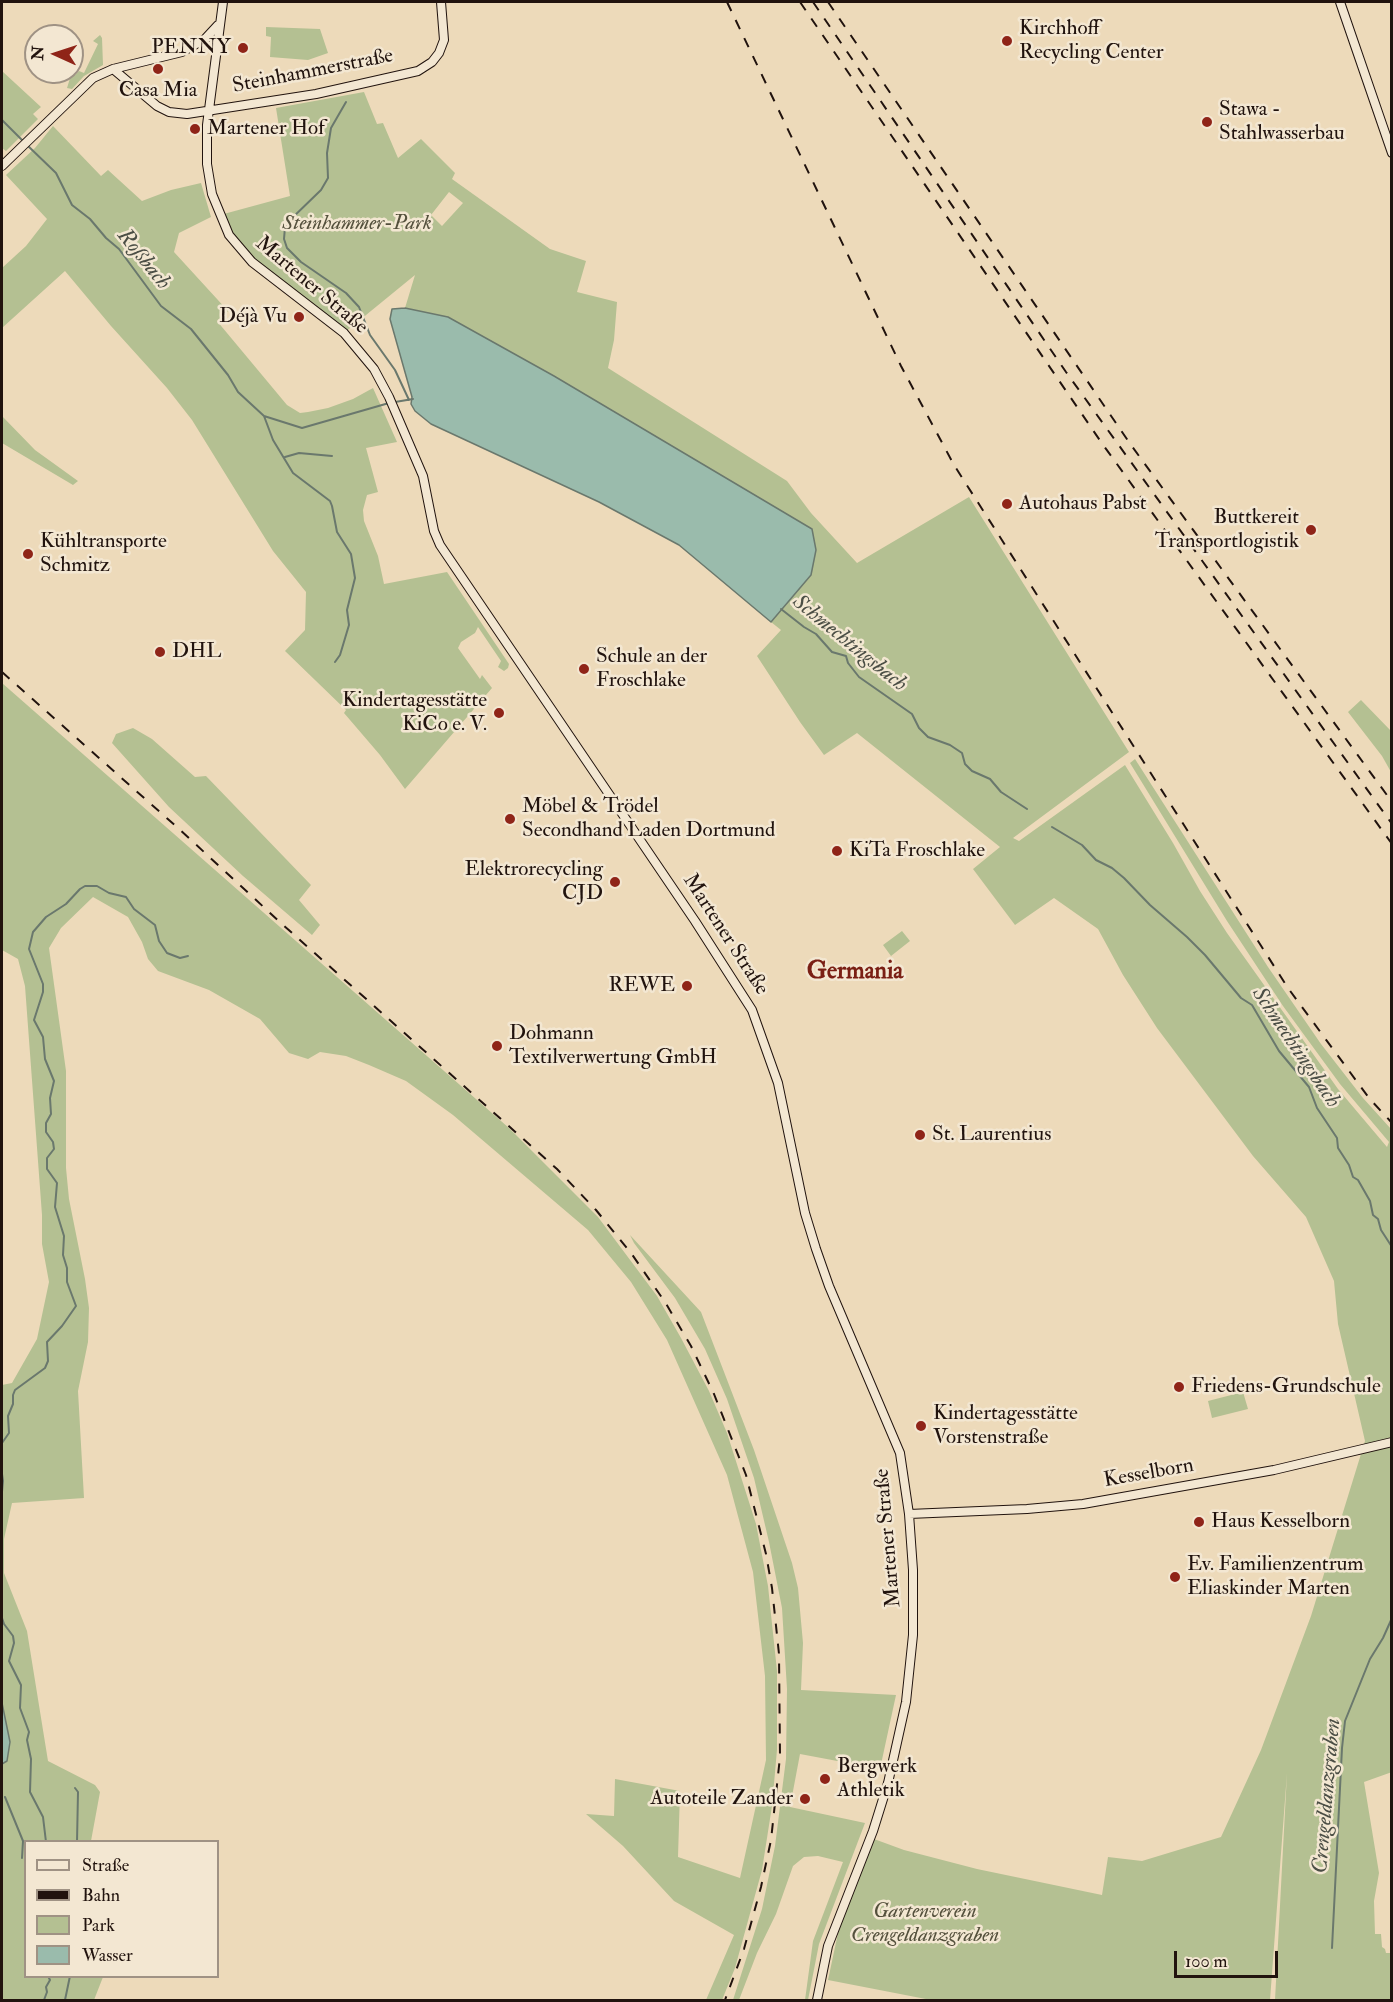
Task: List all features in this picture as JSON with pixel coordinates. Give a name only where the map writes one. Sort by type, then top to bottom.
[{"type":"street","name":"Martener Straße","points":[[223,2],[207,125],[208,180],[230,236],[248,259],[352,341],[374,369],[389,397],[423,476],[434,531],[440,545],[689,911],[754,1013],[778,1083],[805,1213],[816,1249],[829,1286],[900,1453],[914,1570],[913,1635],[903,1721],[875,1824],[828,1946],[817,2001]]},
{"type":"street","name":"Steinhammerstraße","points":[[113,69],[167,112],[187,114],[316,94],[424,68],[440,53],[444,31],[441,2]]},
{"type":"street","points":[[1340,2],[1392,153]]},
{"type":"street","points":[[195,46],[215,31],[219,24]]},
{"type":"street","points":[[2,166],[88,81],[103,72],[174,55],[195,46],[205,44],[216,46]]},
{"type":"street","name":"Kesselborn","points":[[909,1514],[1083,1504],[1282,1468],[1392,1442]]},
{"type":"green space","points":[[266,27],[320,29],[328,53],[308,60],[270,57],[271,37],[266,36]]},
{"type":"green space","points":[[100,35],[102,38],[103,65],[84,76],[98,44],[93,41]]},
{"type":"green space","points":[[2,71],[41,107],[33,114],[38,119],[6,151],[2,148]]},
{"type":"green space","points":[[68,84],[77,84],[72,89],[67,88]]},
{"type":"green space","points":[[364,92],[377,124],[383,123],[398,158],[421,139],[455,173],[452,179],[550,249],[586,261],[577,292],[617,302],[614,340],[608,368],[787,481],[811,513],[857,563],[969,497],[1129,752],[1013,838],[1019,841],[1125,765],[1227,933],[1338,1089],[1387,1147],[1389,1142],[1340,1084],[1283,1006],[1227,921],[1130,763],[1135,759],[1268,967],[1321,1044],[1363,1098],[1391,1129],[1392,1772],[1364,1782],[1379,1873],[1374,1901],[1375,1934],[1381,1934],[1382,1947],[1386,1953],[1391,1953],[1391,2000],[1275,2000],[1287,1773],[1270,2000],[931,2000],[828,1980],[841,1919],[874,1839],[904,1850],[977,1869],[1102,1895],[1108,1857],[1142,1861],[1221,1837],[1261,1750],[1311,1616],[1365,1441],[1338,1324],[1334,1281],[1306,1217],[1253,1156],[1157,1028],[1123,975],[1098,929],[1054,898],[1015,925],[973,869],[1000,847],[857,733],[824,755],[757,656],[781,630],[771,622],[811,575],[554,376],[448,317],[405,308],[415,275],[344,333],[248,259],[220,215],[290,196],[276,108]],"holes":[[[449,192],[463,203],[442,226],[431,215]]]},
{"type":"green space","points":[[53,126],[101,176],[108,170],[142,201],[171,190],[201,183],[211,217],[179,233],[174,252],[228,311],[217,321],[287,405],[300,413],[308,412],[353,399],[373,388],[397,442],[366,448],[378,492],[367,495],[363,510],[364,521],[378,556],[384,584],[447,572],[509,664],[504,671],[498,667],[501,661],[478,627],[475,633],[461,642],[458,648],[480,679],[482,675],[492,688],[405,789],[344,713],[346,710],[285,651],[305,630],[306,592],[273,551],[192,420],[65,271],[2,328],[2,268],[26,246],[47,219],[6,175],[35,148]]},
{"type":"green space","points":[[2,416],[35,450],[78,481],[73,485],[2,443]]},
{"type":"green space","points":[[2,683],[509,1128],[598,1217],[657,1296],[709,1391],[727,1433],[756,1524],[768,1586],[777,1671],[777,1750],[772,1806],[762,1870],[735,1968],[722,2000],[706,2000],[734,1935],[674,1901],[623,1846],[586,1814],[614,1816],[615,1779],[680,1791],[678,1857],[740,1878],[766,1760],[765,1676],[753,1572],[727,1475],[667,1340],[631,1282],[588,1230],[453,1115],[406,1081],[346,1056],[320,1052],[308,1059],[289,1053],[260,1019],[209,990],[158,971],[148,959],[142,942],[128,917],[93,897],[61,928],[49,948],[66,1071],[66,1168],[69,1199],[89,1308],[88,1342],[78,1391],[84,1498],[12,1503],[4,1539],[4,1573],[27,1631],[48,1761],[95,1785],[100,1792],[91,1840],[24,1840],[24,1978],[103,1978],[94,2000],[2,2000],[2,1765],[7,1761],[10,1742],[2,1703],[2,1385],[12,1383],[37,1339],[49,1282],[42,1244],[42,1215],[25,986],[18,959],[2,950]]},
{"type":"green space","points":[[1361,700],[1391,731],[1391,772],[1382,756],[1348,712]]},
{"type":"green space","points":[[133,728],[152,739],[195,777],[206,776],[311,885],[299,900],[320,925],[312,935],[243,876],[169,807],[112,743],[116,734]]},
{"type":"green space","points":[[902,931],[910,941],[891,956],[883,945]]},
{"type":"green space","points":[[630,1235],[701,1312],[754,1450],[792,1563],[798,1588],[803,1643],[801,1690],[896,1695],[880,1769],[800,1754],[790,1807],[865,1823],[819,1944],[808,2000],[805,2000],[813,1941],[843,1862],[818,1856],[804,1857],[793,1866],[776,1914],[757,1953],[739,2000],[733,2000],[762,1909],[775,1846],[786,1759],[787,1689],[782,1608],[754,1478],[727,1399],[705,1349],[675,1298]]},
{"type":"green space","points":[[1243,1392],[1248,1409],[1212,1418],[1208,1401]]},
{"type":"water","points":[[405,308],[448,317],[554,376],[812,529],[816,550],[811,575],[771,622],[679,545],[599,502],[431,424],[415,411],[411,404],[412,397],[390,319],[392,309]]},
{"type":"water","points":[[2,1703],[10,1742],[7,1761],[2,1764]]},
{"type":"waterway","points":[[346,102],[331,128],[327,153],[328,178],[321,190],[289,221],[285,227],[284,239],[287,248],[301,262],[346,293],[359,307],[370,335],[395,370],[409,400]]},
{"type":"waterway","name":"Roßbach","points":[[2,120],[23,141]]},
{"type":"waterway","name":"Roßbach","points":[[27,145],[56,173],[72,205],[90,219],[119,249],[161,306],[191,329],[228,375],[238,392],[264,416],[302,428],[389,403]]},
{"type":"waterway","name":"Schmechtingsbach","points":[[395,402],[413,399]]},
{"type":"waterway","points":[[264,416],[273,440],[293,473],[330,501],[337,532],[351,554],[355,578],[347,610],[349,625],[340,655],[335,662]]},
{"type":"waterway","points":[[285,457],[299,453],[332,456]]},
{"type":"waterway","name":"Schmechtingsbach","points":[[781,609],[816,634],[832,652],[846,656],[848,663],[859,677],[912,714],[919,728],[928,737],[950,745],[962,753],[965,764],[972,771],[990,779],[1001,792],[1027,809]]},
{"type":"waterway","name":"Schmechtingsbach","points":[[1052,827],[1082,845],[1096,860],[1112,868],[1124,878],[1205,955],[1241,998],[1252,1005],[1279,1051],[1309,1087],[1317,1108],[1337,1138],[1338,1148],[1349,1165],[1353,1177],[1358,1180],[1370,1201],[1373,1215],[1378,1219],[1381,1230],[1392,1247]]},
{"type":"waterway","points":[[2,1443],[9,1433],[8,1416],[15,1390],[45,1368],[48,1361],[47,1342],[76,1306],[67,1282],[67,1268],[63,1255],[64,1236],[55,1207],[57,1183],[47,1169],[47,1158],[54,1149],[53,1142],[46,1132],[46,1123],[51,1114],[50,1098],[54,1081],[45,1059],[43,1037],[34,1020],[43,992],[43,984],[29,949],[33,932],[46,917],[66,904],[80,889],[85,886],[97,886],[109,893],[126,897],[134,909],[155,925],[159,941],[167,953],[180,958],[188,956]]},
{"type":"waterway","points":[[2,1474],[2,1492]]},
{"type":"waterway","points":[[2,1618],[13,1636],[14,1643],[9,1661],[21,1685],[20,1708],[29,1732],[27,1740],[31,1759],[30,1792],[43,1817],[46,1840]]},
{"type":"waterway","name":"Crengeldanzgraben","points":[[1332,1948],[1345,1721],[1370,1659],[1392,1618]]},
{"type":"waterway","points":[[75,1788],[78,1792],[77,1840]]},
{"type":"waterway","points":[[5,1797],[23,1841],[22,1858]]},
{"type":"waterway","points":[[44,2000],[49,1978]]},
{"type":"waterway","points":[[65,2000],[70,1978]]},
{"type":"railway","points":[[727,2],[901,366],[954,465],[1288,988],[1369,1098],[1392,1123]]},
{"type":"railway","points":[[800,2],[1101,442],[1392,844]]},
{"type":"railway","points":[[813,2],[1066,372],[1392,824]]},
{"type":"railway","points":[[828,2],[1131,445],[1392,802]]},
{"type":"railway","points":[[2,672],[557,1169],[596,1210],[631,1253],[665,1302],[691,1346],[714,1394],[746,1475],[766,1554],[779,1654],[780,1757],[771,1840],[744,1949],[725,2000]]},
{"type":"place","name":"Kirchhoff Recycling Center","points":[[1007,41]]},
{"type":"place","name":"PENNY","points":[[243,48]]},
{"type":"place","name":"Casa Mia","points":[[158,69]]},
{"type":"place","name":"Stawa - Stahlwasserbau","points":[[1207,122]]},
{"type":"place","name":"Martener Hof","points":[[195,129]]},
{"type":"place","name":"Déjà Vu","points":[[299,317]]},
{"type":"place","name":"Autohaus Pabst","points":[[1007,504]]},
{"type":"place","name":"Buttkereit Transportlogistik","points":[[1311,530]]},
{"type":"place","name":"Kühltransporte Schmitz","points":[[28,554]]},
{"type":"place","name":"DHL","points":[[160,652]]},
{"type":"place","name":"Schule an der Froschlake","points":[[584,669]]},
{"type":"place","name":"Kindertagesstätte KiCo e. V.","points":[[499,713]]},
{"type":"place","name":"Möbel & Trödel Secondhand Laden Dortmund","points":[[510,819]]},
{"type":"place","name":"KiTa Froschlake","points":[[837,851]]},
{"type":"place","name":"Elektrorecycling CJD","points":[[615,882]]},
{"type":"place","name":"REWE","points":[[687,986]]},
{"type":"place","name":"Dohmann Textilverwertung GmbH","points":[[497,1046]]},
{"type":"place","name":"St. Laurentius","points":[[920,1135]]},
{"type":"place","name":"Friedens-Grundschule","points":[[1179,1387]]},
{"type":"place","name":"Kindertagesstätte Vorstenstraße","points":[[921,1426]]},
{"type":"place","name":"Haus Kesselborn","points":[[1199,1522]]},
{"type":"place","name":"Ev. Familienzentrum Eliaskinder Marten","points":[[1175,1577]]},
{"type":"place","name":"Bergwerk Athletik","points":[[825,1779]]},
{"type":"place","name":"Autoteile Zander","points":[[805,1799]]},
{"type":"district","name":"Germania","points":[[855,973]]},
{"type":"park label","name":"Steinhammer-Park","points":[[357,224]]},
{"type":"park label","name":"Gartenverein Crengeldanzgraben","points":[[925,1924]]}]
